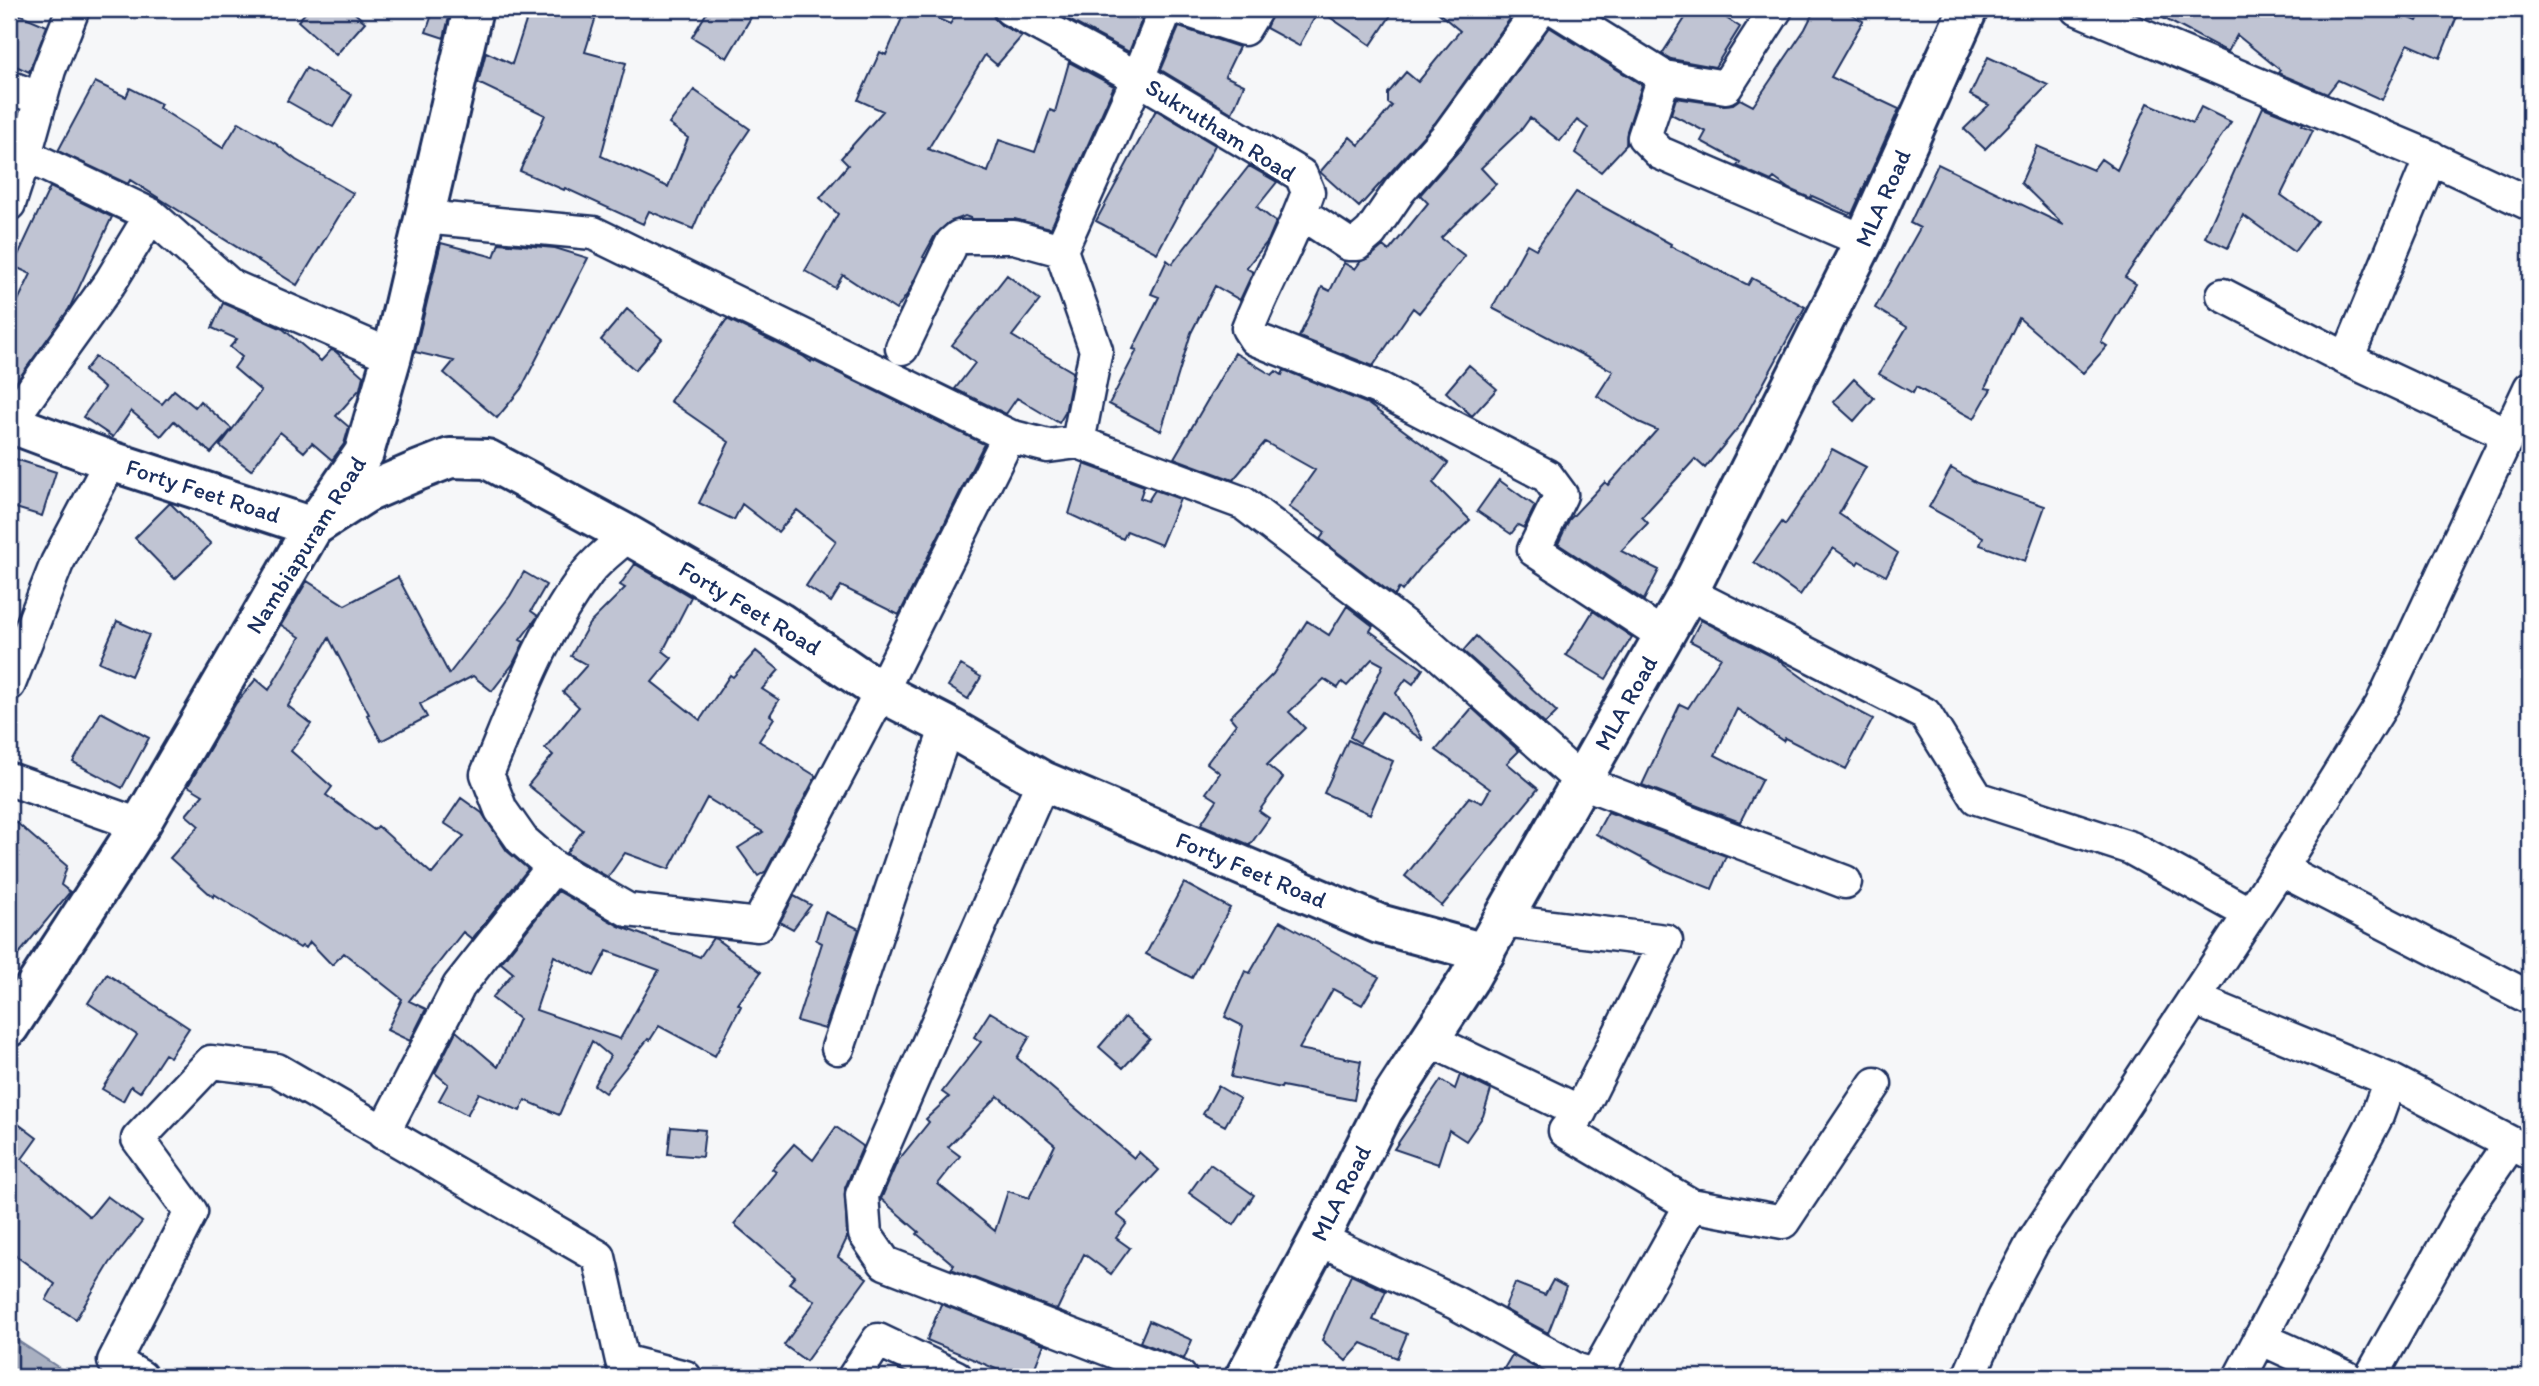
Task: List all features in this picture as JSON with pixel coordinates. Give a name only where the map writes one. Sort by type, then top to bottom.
[{"type":"street","points":[[9,204],[49,70],[73,9]]},
{"type":"street","name":"Nambiapuram Road","points":[[9,1027],[140,825],[313,527],[364,453],[392,356],[473,9]]},
{"type":"street","name":"Sukrutham Road","points":[[1010,9],[1138,79],[1301,175],[1308,192],[1301,214],[1348,244],[1357,244],[1371,232],[1399,191],[1449,134],[1540,9]]},
{"type":"street","points":[[1078,442],[1096,351],[1061,250],[1138,79],[1166,9]]},
{"type":"street","points":[[1183,9],[1244,29],[1255,9]]},
{"type":"street","points":[[1555,9],[1664,77],[1726,87],[1776,9]]},
{"type":"street","name":"MLA Road","points":[[1244,1377],[1383,1111],[1494,937],[1688,593],[1864,241],[1968,9]]},
{"type":"street","points":[[2078,9],[2431,158],[2530,204]]},
{"type":"street","points":[[1664,77],[1644,137],[1660,153],[1864,241]]},
{"type":"street","points":[[9,88],[41,99]]},
{"type":"street","points":[[25,155],[151,215],[231,286],[392,356]]},
{"type":"street","points":[[2347,359],[2431,158]]},
{"type":"street","points":[[1301,214],[1261,295],[1248,328],[1255,339],[1380,389],[1547,476],[1560,495],[1534,550],[1664,636]]},
{"type":"street","points":[[9,423],[111,281],[151,215]]},
{"type":"street","points":[[423,217],[593,233],[1009,436],[1048,446],[1078,442],[1244,503],[1429,645],[1582,782],[1845,883]]},
{"type":"street","points":[[902,348],[952,243],[959,237],[1014,237],[1061,250]]},
{"type":"street","points":[[2223,295],[2347,359],[2508,434]]},
{"type":"street","points":[[1969,1377],[2003,1299],[2032,1244],[2280,869],[2381,706],[2530,388]]},
{"type":"street","name":"Forty Feet Road","points":[[9,423],[111,461],[313,527],[366,493],[450,458],[487,459],[628,535],[779,622],[881,692],[1043,781],[1379,924],[1494,937]]},
{"type":"street","points":[[628,535],[590,570],[557,618],[521,692],[487,774],[501,810],[522,840],[553,867],[628,910],[758,925],[881,692],[1009,436]]},
{"type":"street","points":[[9,684],[57,563],[111,461]]},
{"type":"street","points":[[1688,593],[1924,715],[1977,798],[2131,848],[2250,915]]},
{"type":"street","points":[[838,1048],[947,726]]},
{"type":"street","points":[[9,779],[140,825]]},
{"type":"street","points":[[1043,781],[862,1195],[865,1234],[885,1263],[1180,1377]]},
{"type":"street","points":[[383,1133],[459,986],[553,867]]},
{"type":"street","points":[[2280,869],[2530,998]]},
{"type":"street","points":[[1494,937],[1666,941],[1580,1112],[1565,1131],[1691,1205],[1783,1222],[1875,1084]]},
{"type":"street","points":[[2194,999],[2390,1080],[2521,1148],[2465,1210],[2371,1377]]},
{"type":"street","points":[[1430,1040],[1580,1112]]},
{"type":"street","points":[[141,1377],[114,1361],[191,1212],[138,1139],[211,1062],[277,1070],[599,1257],[622,1360],[685,1377]]},
{"type":"street","points":[[2240,1377],[2377,1116],[2390,1080]]},
{"type":"street","points":[[1318,1239],[1456,1303],[1577,1370],[1599,1376],[1691,1205]]},
{"type":"street","points":[[2260,1338],[2346,1377]]},
{"type":"street","points":[[854,1377],[877,1340],[956,1377]]},
{"type":"water","points":[[9,1335],[73,1377],[9,1377]]},
{"type":"building","points":[[309,9],[350,9],[365,22],[336,55],[298,21]]},
{"type":"building","points":[[434,9],[451,9],[444,38],[426,32]]},
{"type":"building","points":[[530,9],[581,10],[595,20],[585,52],[626,63],[601,156],[668,187],[688,138],[669,124],[694,90],[750,129],[712,185],[693,229],[649,211],[643,224],[565,188],[564,190],[520,171],[545,115],[478,83],[486,52],[512,64]]},
{"type":"building","points":[[709,9],[756,9],[727,58],[692,37]]},
{"type":"building","points":[[906,9],[916,9],[950,24],[960,9],[992,9],[994,18],[1001,25],[1022,36],[997,65],[985,55],[928,149],[988,172],[999,140],[1035,152],[1050,110],[1055,112],[1069,62],[1114,86],[1051,228],[1014,219],[973,219],[965,216],[948,223],[935,235],[908,293],[896,310],[843,275],[835,288],[805,271],[838,214],[820,198],[848,165],[841,158],[883,111],[858,100],[880,52],[886,55]]},
{"type":"building","points":[[1048,9],[1122,9],[1142,19],[1129,52]]},
{"type":"building","points":[[1274,9],[1395,9],[1371,45],[1319,10],[1299,46],[1266,28]]},
{"type":"building","points":[[1434,9],[1517,9],[1435,123],[1359,207],[1320,172],[1350,137],[1359,145],[1392,106],[1388,103],[1388,93],[1406,72],[1418,82],[1460,31]]},
{"type":"building","points":[[1691,9],[1712,9],[1740,27],[1715,67],[1671,59],[1662,54]]},
{"type":"building","points":[[1815,9],[1842,9],[1863,21],[1831,77],[1899,109],[1852,214],[1789,189],[1774,178],[1771,181],[1737,166],[1740,162],[1701,141],[1706,132],[1671,114],[1676,98],[1724,105],[1733,104],[1740,99],[1753,106],[1805,29]]},
{"type":"building","points":[[2146,9],[2388,9],[2417,21],[2423,9],[2445,9],[2458,14],[2440,58],[2408,44],[2382,100],[2338,80],[2327,94],[2278,73],[2280,70],[2237,35],[2228,52]]},
{"type":"building","points":[[9,10],[47,26],[29,72],[9,63]]},
{"type":"building","points":[[1179,27],[1239,47],[1225,76],[1244,85],[1232,113],[1161,70]]},
{"type":"building","points":[[1549,27],[1642,85],[1627,131],[1626,145],[1601,172],[1575,153],[1588,128],[1577,120],[1560,141],[1530,118],[1481,168],[1496,184],[1441,238],[1465,256],[1419,313],[1413,308],[1373,366],[1299,337],[1322,287],[1330,291],[1344,263],[1355,269],[1361,261],[1383,246],[1389,251],[1428,203],[1420,195],[1464,145]]},
{"type":"building","points":[[1988,57],[2048,85],[1985,149],[1964,129],[1989,105],[1970,95]]},
{"type":"building","points":[[306,68],[352,95],[333,127],[287,101]]},
{"type":"building","points":[[95,82],[126,97],[130,88],[161,104],[159,108],[223,148],[239,122],[276,144],[296,160],[353,193],[297,285],[130,180],[128,184],[58,151]]},
{"type":"building","points":[[2148,103],[2193,123],[2201,107],[2231,122],[2125,277],[2136,284],[2101,342],[2107,346],[2083,373],[2019,318],[1985,388],[1991,389],[1974,419],[1916,387],[1913,393],[1879,374],[1907,327],[1875,308],[1920,228],[1910,223],[1938,164],[2064,225],[2021,183],[2037,146],[2093,170],[2101,159],[2117,170]]},
{"type":"building","points":[[2263,107],[2303,123],[2302,125],[2313,130],[2281,195],[2317,221],[2294,252],[2243,215],[2228,248],[2205,237]]},
{"type":"building","points":[[1156,110],[1215,145],[1157,253],[1096,221]]},
{"type":"building","points":[[1249,166],[1277,182],[1257,207],[1276,222],[1268,241],[1246,268],[1253,272],[1240,300],[1215,286],[1191,333],[1161,431],[1109,404],[1137,350],[1133,349],[1159,297],[1151,294],[1167,260],[1172,264]]},
{"type":"building","points":[[50,187],[112,217],[69,309],[9,392],[9,319],[31,274],[13,266]]},
{"type":"building","points":[[1576,192],[1671,244],[1670,246],[1748,285],[1752,278],[1805,307],[1742,423],[1705,468],[1695,459],[1642,517],[1648,523],[1621,551],[1659,570],[1644,600],[1558,544],[1569,520],[1605,482],[1608,485],[1657,430],[1597,396],[1613,371],[1492,308],[1527,244],[1536,249]]},
{"type":"building","points":[[441,243],[494,257],[499,243],[555,248],[588,258],[521,389],[497,418],[444,373],[454,361],[415,352]]},
{"type":"building","points":[[1007,275],[1040,300],[1012,336],[1073,372],[1065,413],[1059,423],[1017,398],[1006,414],[955,389],[975,363],[952,345]]},
{"type":"building","points":[[223,303],[283,329],[321,361],[331,350],[335,351],[363,376],[360,389],[336,416],[349,427],[344,444],[332,460],[312,443],[304,452],[280,432],[251,470],[220,446],[261,391],[234,368],[242,357],[230,347],[237,339],[212,328]]},
{"type":"building","points":[[627,309],[662,339],[635,370],[601,340]]},
{"type":"building","points":[[727,319],[984,444],[899,615],[841,586],[831,602],[806,586],[836,541],[797,510],[778,532],[742,504],[734,520],[699,503],[729,442],[670,401]]},
{"type":"building","points":[[1235,353],[1272,375],[1276,371],[1282,375],[1284,370],[1368,404],[1448,463],[1433,483],[1470,520],[1421,567],[1402,591],[1399,588],[1395,596],[1320,539],[1325,532],[1289,507],[1315,470],[1265,442],[1233,480],[1174,458]]},
{"type":"building","points":[[95,357],[162,404],[174,390],[195,407],[200,401],[232,429],[211,453],[174,421],[161,436],[131,411],[113,437],[83,417],[104,388],[84,371]]},
{"type":"building","points":[[1469,365],[1497,389],[1472,416],[1446,392]]},
{"type":"building","points":[[1854,379],[1874,398],[1854,421],[1833,402]]},
{"type":"building","points":[[1832,449],[1866,467],[1839,514],[1898,553],[1886,576],[1859,561],[1857,564],[1833,548],[1800,595],[1754,562],[1782,522],[1785,525]]},
{"type":"building","points":[[9,457],[56,472],[42,516],[9,506]]},
{"type":"building","points":[[1084,464],[1144,486],[1140,498],[1148,501],[1155,490],[1180,499],[1161,545],[1127,531],[1123,539],[1069,514]]},
{"type":"building","points":[[1951,468],[1977,483],[2045,506],[2025,561],[1980,545],[1983,537],[1929,507]]},
{"type":"building","points":[[1499,480],[1535,506],[1524,528],[1518,525],[1511,534],[1477,511]]},
{"type":"building","points":[[170,503],[211,544],[175,579],[135,538]]},
{"type":"building","points":[[635,564],[691,597],[663,651],[672,658],[652,682],[700,720],[730,675],[733,677],[756,651],[779,670],[762,689],[779,700],[770,715],[774,718],[759,741],[816,776],[766,871],[758,876],[738,848],[763,832],[707,798],[669,869],[625,853],[608,877],[566,853],[583,830],[528,785],[553,755],[545,748],[579,707],[563,692],[587,665],[571,656],[589,624],[625,588],[620,585]]},
{"type":"building","points":[[524,572],[546,585],[531,611],[538,616],[520,640],[524,642],[513,664],[492,691],[473,676],[420,704],[427,717],[381,741],[329,638],[288,706],[311,724],[291,751],[332,787],[326,795],[374,830],[378,826],[432,874],[464,836],[444,823],[461,798],[482,813],[507,851],[528,869],[472,939],[463,932],[409,1001],[426,1009],[410,1041],[387,1030],[402,999],[344,953],[332,965],[310,942],[306,948],[300,948],[214,894],[213,897],[170,858],[199,826],[186,815],[203,795],[188,786],[236,703],[256,679],[269,690],[300,637],[281,625],[307,581],[345,605],[398,577],[449,674],[510,596]]},
{"type":"building","points":[[1347,606],[1373,626],[1370,631],[1423,669],[1413,684],[1406,679],[1396,693],[1424,741],[1382,712],[1360,743],[1350,737],[1383,665],[1372,659],[1347,686],[1342,682],[1338,688],[1324,679],[1289,712],[1305,728],[1267,765],[1283,778],[1259,811],[1269,818],[1250,845],[1201,824],[1217,800],[1206,793],[1220,773],[1207,763],[1236,724],[1230,717],[1273,674],[1307,621],[1329,635]]},
{"type":"building","points":[[1593,611],[1632,637],[1606,679],[1566,655]]},
{"type":"building","points":[[1701,620],[1777,659],[1824,693],[1873,719],[1846,769],[1785,738],[1783,741],[1737,709],[1715,755],[1762,779],[1740,822],[1642,785],[1680,704],[1688,708],[1721,657],[1690,641]]},
{"type":"building","points":[[117,621],[149,635],[131,676],[99,662]]},
{"type":"building","points":[[1476,636],[1557,712],[1545,724],[1463,651]]},
{"type":"building","points":[[961,665],[981,677],[968,699],[948,686]]},
{"type":"building","points":[[1472,708],[1519,751],[1507,763],[1538,789],[1442,906],[1405,876],[1469,797],[1482,803],[1490,789],[1436,750]]},
{"type":"building","points":[[101,712],[149,738],[122,788],[73,762]]},
{"type":"building","points":[[1348,740],[1393,761],[1370,814],[1324,793]]},
{"type":"building","points":[[1608,812],[1726,856],[1712,889],[1662,869],[1596,834]]},
{"type":"building","points":[[9,816],[67,866],[61,885],[70,892],[9,966]]},
{"type":"building","points":[[1184,883],[1230,908],[1192,978],[1146,954]]},
{"type":"building","points":[[558,891],[619,926],[700,957],[713,938],[716,939],[761,972],[738,1004],[741,1006],[715,1056],[659,1026],[605,1093],[594,1085],[610,1056],[592,1041],[559,1115],[525,1100],[520,1111],[479,1093],[467,1115],[439,1100],[448,1084],[435,1073],[456,1031],[498,1067],[519,1019],[492,998],[513,973],[501,963]],"holes":[[[607,951],[659,970],[620,1039],[536,1010],[554,956],[594,976]]]},
{"type":"building","points":[[794,896],[811,905],[793,929],[780,922]]},
{"type":"building","points":[[825,912],[859,929],[825,1029],[797,1021],[822,943],[816,940]]},
{"type":"building","points":[[1280,921],[1379,977],[1362,1005],[1333,989],[1299,1049],[1361,1061],[1354,1100],[1231,1077],[1243,1026],[1225,1017],[1245,971],[1250,973]]},
{"type":"building","points":[[107,974],[189,1028],[170,1057],[165,1054],[140,1092],[131,1086],[123,1101],[102,1089],[137,1035],[88,1003]]},
{"type":"building","points":[[990,1012],[1030,1036],[1017,1058],[1134,1158],[1139,1152],[1159,1170],[1117,1215],[1127,1223],[1116,1238],[1130,1248],[1111,1274],[1084,1254],[1057,1310],[951,1269],[954,1265],[881,1199],[897,1162],[929,1122],[926,1119],[949,1097],[942,1092],[981,1042],[974,1037]],"holes":[[[998,1096],[1055,1145],[1029,1198],[1008,1191],[995,1231],[938,1184],[960,1156],[948,1147]]]},
{"type":"building","points":[[1125,1017],[1150,1039],[1123,1068],[1099,1047]]},
{"type":"building","points":[[1460,1075],[1491,1090],[1483,1116],[1466,1141],[1449,1130],[1438,1164],[1394,1149],[1441,1080],[1455,1089]]},
{"type":"building","points":[[1218,1086],[1240,1099],[1225,1126],[1203,1114]]},
{"type":"building","points":[[9,1117],[37,1138],[22,1159],[90,1217],[107,1196],[142,1222],[110,1263],[76,1319],[46,1300],[55,1284],[9,1251]]},
{"type":"building","points":[[671,1127],[705,1130],[702,1157],[668,1154]]},
{"type":"building","points":[[836,1127],[863,1146],[845,1188],[847,1238],[838,1257],[867,1278],[806,1361],[784,1345],[815,1301],[789,1283],[795,1276],[734,1224],[776,1172],[772,1169],[794,1144],[813,1160]]},
{"type":"building","points":[[1210,1164],[1254,1195],[1234,1225],[1189,1193]]},
{"type":"building","points":[[1351,1275],[1386,1291],[1373,1320],[1407,1334],[1397,1358],[1362,1343],[1346,1361],[1322,1340]]},
{"type":"building","points":[[1553,1280],[1566,1287],[1548,1333],[1504,1309],[1515,1283],[1545,1295]]},
{"type":"building","points":[[941,1304],[1044,1344],[1031,1377],[1015,1377],[927,1340]]},
{"type":"building","points":[[1149,1321],[1192,1340],[1184,1359],[1140,1342]]},
{"type":"building","points":[[1512,1355],[1538,1369],[1533,1377],[1499,1377]]}]
